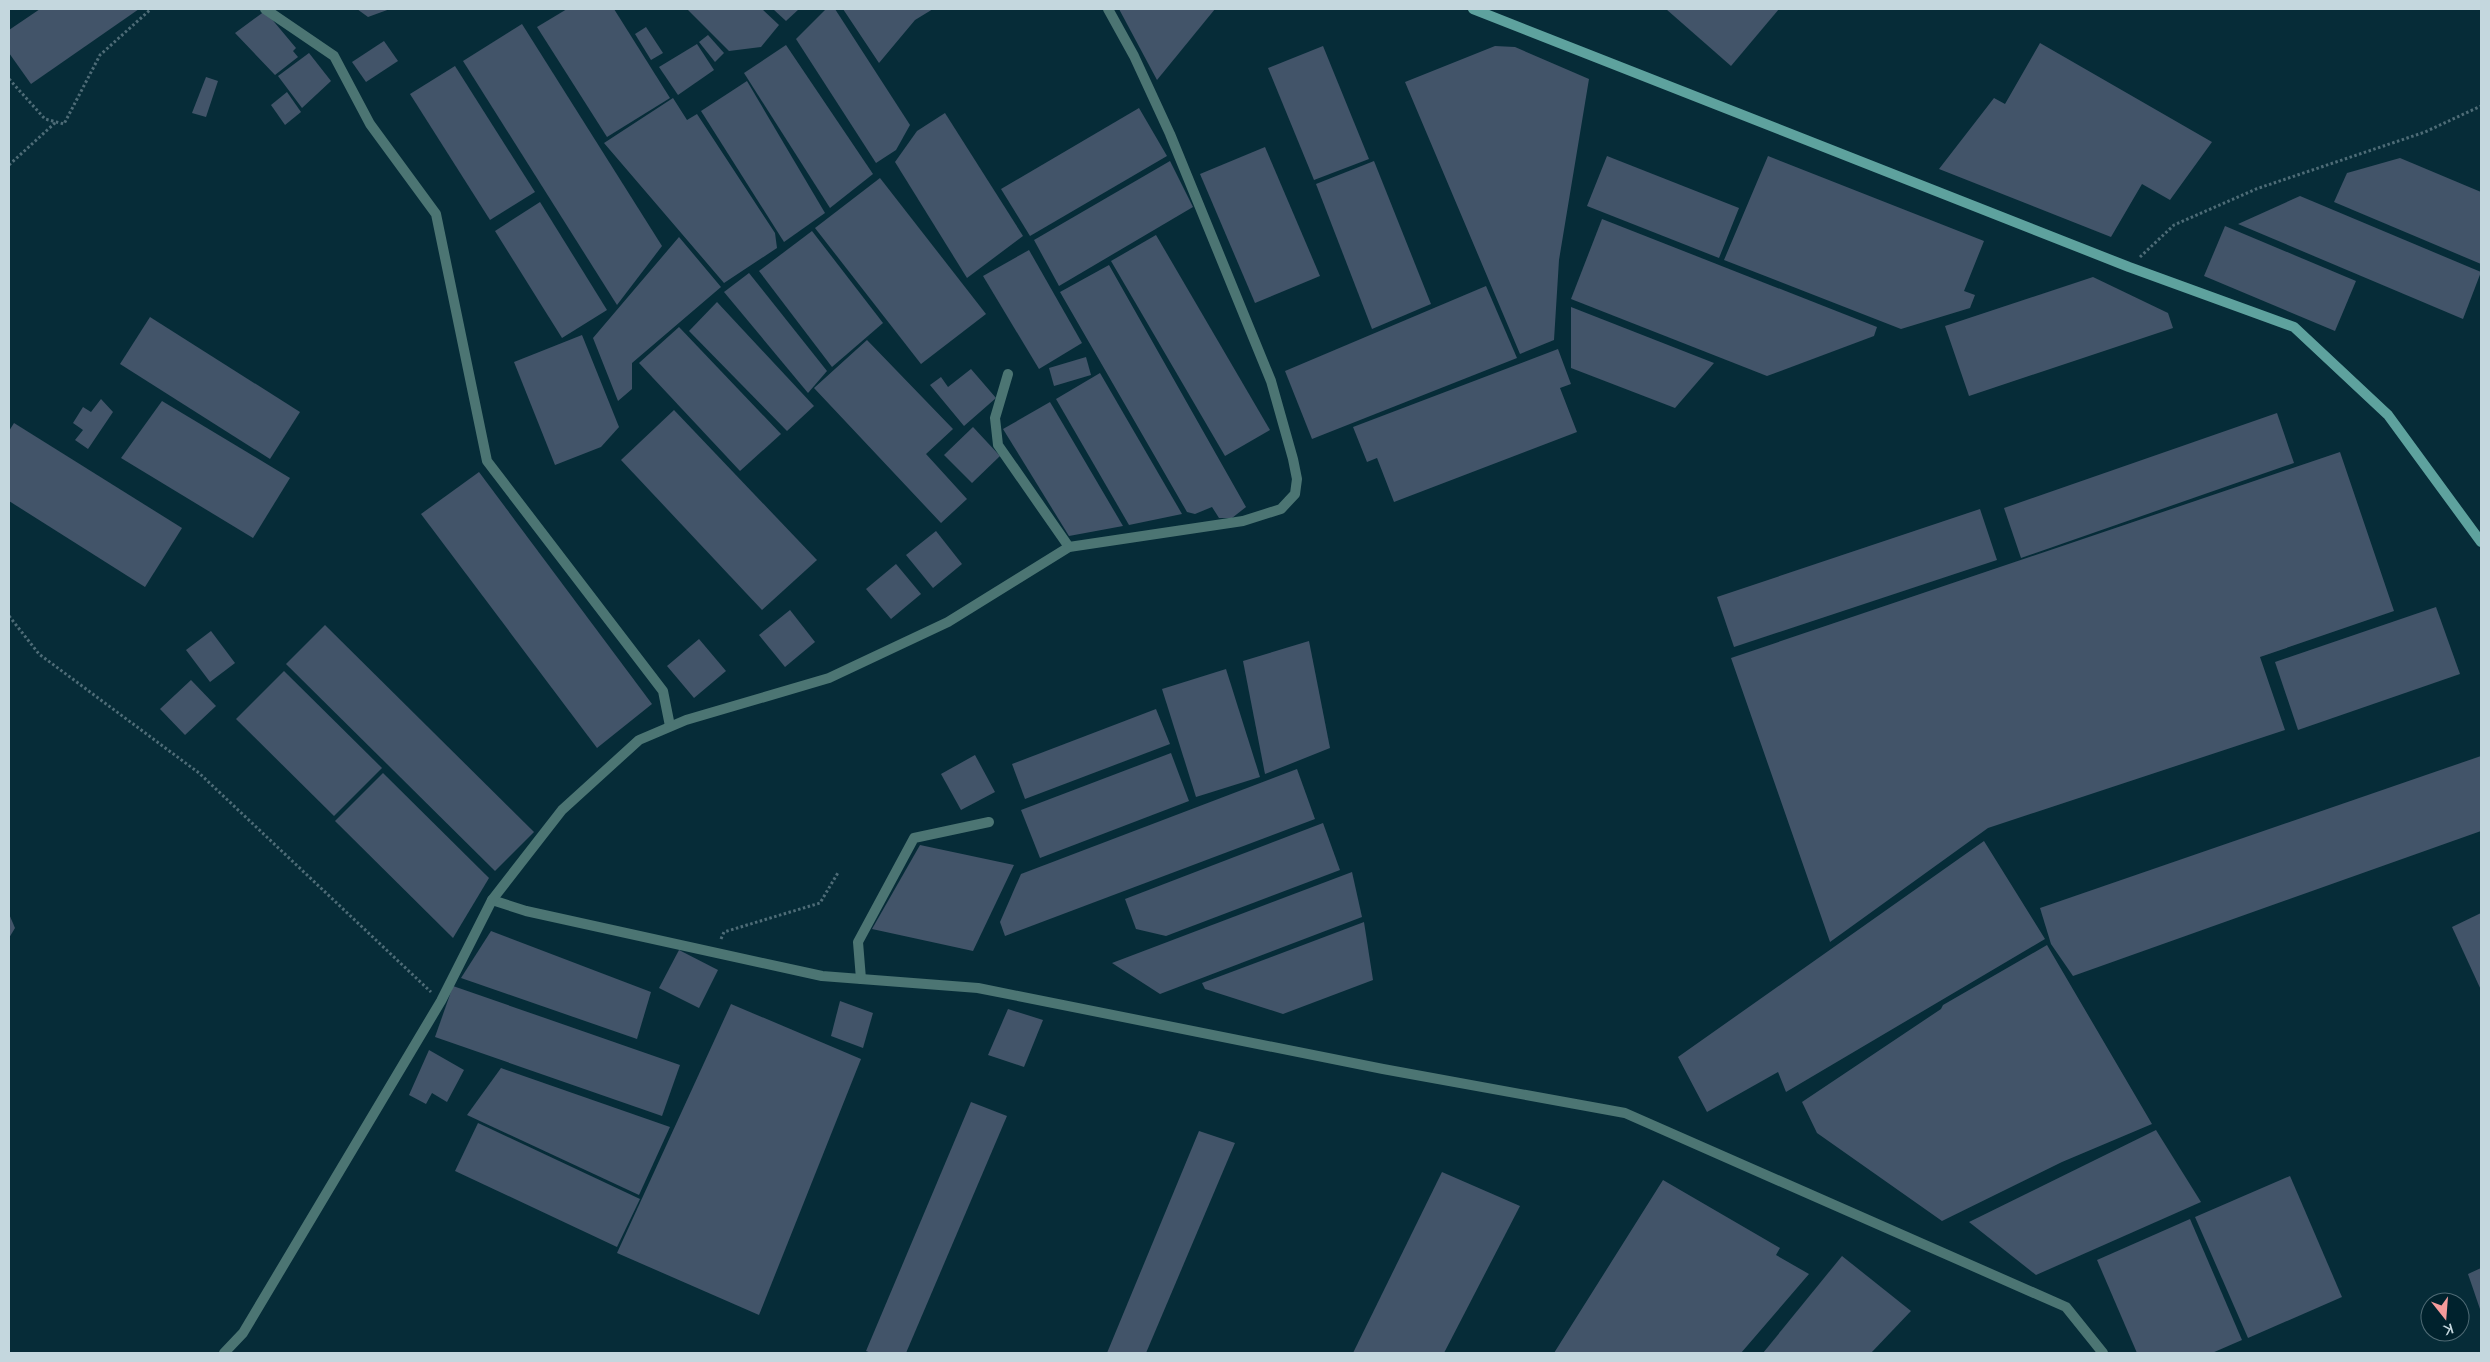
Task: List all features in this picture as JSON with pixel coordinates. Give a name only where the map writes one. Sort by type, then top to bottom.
[{"type":"street","points":[[265,9],[334,56],[370,124],[436,214],[488,461],[664,691],[670,726]]},
{"type":"street","points":[[224,1353],[243,1333],[441,1001],[492,900],[562,810],[639,740],[670,726],[829,678],[948,622],[1069,547],[1243,521],[1281,509],[1294,494],[1297,487],[1293,459],[1271,381],[1170,134],[1134,56],[1108,9]]},
{"type":"street","points":[[1473,9],[2129,267],[2294,327],[2388,415],[2481,542]]},
{"type":"street","points":[[1008,374],[995,418],[998,445],[1069,547]]},
{"type":"street","points":[[861,980],[858,942],[914,838],[989,822]]},
{"type":"street","points":[[492,900],[526,911],[822,976],[987,990],[1393,1070],[1625,1113],[2066,1307],[2103,1353]]},
{"type":"path","points":[[9,80],[45,119],[64,124],[100,55],[151,9]]},
{"type":"path","points":[[2129,267],[2174,224],[2256,189],[2426,132],[2481,106]]},
{"type":"path","points":[[9,165],[56,122]]},
{"type":"path","points":[[9,616],[40,654],[199,773],[441,1001]]},
{"type":"path","points":[[715,953],[724,932],[820,903],[839,871]]},
{"type":"building","points":[[40,9],[139,9],[31,84],[9,53],[9,30]]},
{"type":"building","points":[[357,9],[390,9],[368,17]]},
{"type":"building","points":[[567,9],[614,9],[670,98],[607,137],[537,27]]},
{"type":"building","points":[[687,9],[762,9],[779,25],[761,47],[729,51]]},
{"type":"building","points":[[773,9],[799,9],[786,21]]},
{"type":"building","points":[[826,9],[835,9],[910,125],[896,150],[876,163],[796,39]]},
{"type":"building","points":[[843,9],[933,9],[915,20],[879,63]]},
{"type":"building","points":[[1119,9],[1215,9],[1157,80]]},
{"type":"building","points":[[1666,9],[1779,9],[1731,66]]},
{"type":"building","points":[[265,11],[296,48],[293,51],[298,57],[275,75],[235,33]]},
{"type":"building","points":[[522,24],[662,246],[617,305],[463,61]]},
{"type":"building","points":[[646,27],[663,53],[651,60],[635,34]]},
{"type":"building","points":[[708,35],[724,53],[715,62],[699,42]]},
{"type":"building","points":[[384,41],[398,61],[366,82],[352,62]]},
{"type":"building","points":[[2040,43],[2212,142],[2170,200],[2142,184],[2111,237],[1939,169],[1994,98],[2005,104]]},
{"type":"building","points":[[697,44],[714,70],[678,95],[659,67]]},
{"type":"building","points":[[786,45],[873,174],[830,208],[744,73]]},
{"type":"building","points":[[1323,46],[1369,159],[1314,180],[1268,68]]},
{"type":"building","points":[[1495,46],[1515,47],[1589,79],[1559,260],[1554,340],[1520,354],[1405,82]]},
{"type":"building","points":[[309,53],[331,81],[302,108],[278,76]]},
{"type":"building","points":[[455,66],[535,192],[490,220],[410,94]]},
{"type":"building","points":[[206,77],[218,81],[206,117],[192,113]]},
{"type":"building","points":[[747,81],[825,213],[784,242],[701,111]]},
{"type":"building","points":[[287,92],[301,112],[285,125],[271,105]]},
{"type":"building","points":[[673,98],[687,120],[697,114],[775,233],[777,248],[724,283],[604,143]]},
{"type":"building","points":[[1139,108],[1167,156],[1030,236],[1001,189]]},
{"type":"building","points":[[945,113],[1023,236],[967,278],[895,162],[917,131]]},
{"type":"building","points":[[1265,147],[1320,276],[1255,303],[1200,174]]},
{"type":"building","points":[[1607,156],[1739,208],[1719,258],[1587,206]]},
{"type":"building","points":[[1768,156],[1984,241],[1964,291],[1975,295],[1970,308],[1901,329],[1724,260]]},
{"type":"building","points":[[2400,158],[2481,192],[2481,264],[2334,202],[2347,173]]},
{"type":"building","points":[[1170,161],[1193,207],[1059,286],[1034,240]]},
{"type":"building","points":[[1374,161],[1431,304],[1372,329],[1316,184]]},
{"type":"building","points":[[880,178],[986,314],[921,364],[815,228]]},
{"type":"building","points":[[2300,196],[2481,272],[2463,319],[2238,224]]},
{"type":"building","points":[[540,202],[607,310],[562,338],[495,231]]},
{"type":"building","points":[[1602,219],[1877,327],[1874,336],[1767,376],[1571,299]]},
{"type":"building","points":[[2225,226],[2356,281],[2335,331],[2204,276]]},
{"type":"building","points":[[812,231],[883,323],[832,367],[759,271]]},
{"type":"building","points":[[1156,235],[1270,430],[1225,456],[1111,261]]},
{"type":"building","points":[[679,237],[721,287],[632,363],[632,389],[618,401],[593,338]]},
{"type":"building","points":[[1029,250],[1082,343],[1039,369],[983,276]]},
{"type":"building","points":[[1109,265],[1246,507],[1232,518],[1219,518],[1212,507],[1195,514],[1187,512],[1060,292]]},
{"type":"building","points":[[749,273],[827,371],[808,393],[724,292]]},
{"type":"building","points":[[2093,277],[2168,313],[2173,328],[1969,396],[1945,326]]},
{"type":"building","points":[[1486,286],[1517,358],[1312,439],[1285,371]]},
{"type":"building","points":[[717,302],[814,406],[787,431],[689,331]]},
{"type":"building","points":[[1571,307],[1714,363],[1675,408],[1571,368]]},
{"type":"building","points":[[150,317],[300,412],[270,459],[120,364]]},
{"type":"building","points":[[679,327],[781,434],[740,471],[639,363]]},
{"type":"building","points":[[582,335],[619,427],[601,447],[555,465],[514,362]]},
{"type":"building","points":[[867,340],[953,429],[926,454],[967,499],[941,523],[814,388]]},
{"type":"building","points":[[1558,349],[1571,384],[1560,388],[1577,432],[1394,502],[1377,458],[1367,462],[1353,427]]},
{"type":"building","points":[[1086,357],[1091,375],[1054,386],[1049,368]]},
{"type":"building","points":[[971,369],[996,398],[964,426],[930,385],[941,377],[948,387]]},
{"type":"building","points":[[1100,373],[1182,514],[1129,525],[1056,399]]},
{"type":"building","points":[[101,399],[113,412],[88,449],[75,440],[83,430],[73,423],[83,407],[91,412]]},
{"type":"building","points":[[162,401],[290,478],[253,538],[121,458]]},
{"type":"building","points":[[1050,402],[1123,526],[1069,536],[1003,429]]},
{"type":"building","points":[[674,410],[817,560],[762,610],[621,460]]},
{"type":"building","points":[[2277,413],[2294,463],[2021,558],[2004,508]]},
{"type":"building","points":[[14,423],[182,528],[145,587],[9,501],[9,431]]},
{"type":"building","points":[[973,427],[1000,456],[972,483],[944,455]]},
{"type":"building","points":[[2340,452],[2394,611],[2260,657],[2285,730],[1988,828],[1830,942],[1731,658]]},
{"type":"building","points":[[479,472],[652,704],[597,748],[421,514]]},
{"type":"building","points":[[1980,509],[1997,560],[1734,647],[1717,597]]},
{"type":"building","points":[[936,531],[962,564],[933,588],[906,555]]},
{"type":"building","points":[[896,564],[921,594],[891,619],[866,589]]},
{"type":"building","points":[[2436,607],[2460,674],[2298,730],[2275,662]]},
{"type":"building","points":[[790,610],[815,642],[785,667],[759,635]]},
{"type":"building","points":[[325,625],[534,832],[495,871],[286,664]]},
{"type":"building","points":[[211,631],[235,663],[210,682],[186,650]]},
{"type":"building","points":[[699,639],[726,671],[694,698],[667,666]]},
{"type":"building","points":[[1309,641],[1330,748],[1265,774],[1243,661]]},
{"type":"building","points":[[1226,669],[1260,777],[1196,797],[1162,689]]},
{"type":"building","points":[[284,671],[382,768],[334,816],[236,719]]},
{"type":"building","points":[[191,680],[216,706],[185,735],[160,709]]},
{"type":"building","points":[[1156,709],[1170,744],[1025,799],[1012,764]]},
{"type":"building","points":[[1171,753],[1189,801],[1040,858],[1021,810]]},
{"type":"building","points":[[975,755],[995,792],[961,810],[941,774]]},
{"type":"building","points":[[2481,756],[2481,831],[2073,976],[2051,944],[2040,908]]},
{"type":"building","points":[[1297,769],[1315,819],[1005,936],[1000,922],[1021,874]]},
{"type":"building","points":[[383,773],[489,878],[453,938],[335,821]]},
{"type":"building","points":[[1323,823],[1340,870],[1166,936],[1136,929],[1125,899]]},
{"type":"building","points":[[1984,841],[2045,939],[1786,1092],[1778,1072],[1707,1112],[1678,1057]]},
{"type":"building","points":[[920,845],[1014,865],[973,951],[872,929]]},
{"type":"building","points":[[1352,872],[1362,917],[1160,994],[1112,963]]},
{"type":"building","points":[[2481,913],[2481,990],[2452,927]]},
{"type":"building","points":[[9,914],[15,928],[9,938]]},
{"type":"building","points":[[1364,922],[1373,980],[1283,1014],[1205,989],[1202,983]]},
{"type":"building","points":[[491,931],[651,992],[637,1039],[461,978]]},
{"type":"building","points":[[2047,945],[2152,1124],[2062,1162],[1942,1221],[1817,1133],[1802,1102],[1941,1009],[1943,1005]]},
{"type":"building","points":[[679,950],[718,970],[699,1008],[659,988]]},
{"type":"building","points":[[453,986],[680,1065],[662,1116],[435,1037]]},
{"type":"building","points":[[840,1001],[873,1013],[863,1048],[831,1036]]},
{"type":"building","points":[[731,1004],[861,1059],[759,1315],[617,1253]]},
{"type":"building","points":[[1008,1009],[1043,1020],[1024,1067],[988,1055]]},
{"type":"building","points":[[429,1050],[464,1070],[447,1102],[432,1093],[426,1104],[409,1095]]},
{"type":"building","points":[[501,1068],[670,1127],[639,1195],[467,1115]]},
{"type":"building","points":[[971,1102],[1007,1116],[906,1353],[871,1353],[866,1351]]},
{"type":"building","points":[[478,1123],[640,1199],[617,1247],[455,1171]]},
{"type":"building","points":[[2156,1130],[2201,1202],[2036,1275],[1969,1222]]},
{"type":"building","points":[[1199,1131],[1235,1143],[1146,1353],[1107,1353]]},
{"type":"building","points":[[1442,1172],[1520,1206],[1444,1353],[1353,1353]]},
{"type":"building","points":[[2290,1176],[2342,1297],[2248,1338],[2195,1217]]},
{"type":"building","points":[[1663,1180],[1780,1248],[1776,1255],[1809,1274],[1741,1353],[1554,1353]]},
{"type":"building","points":[[2190,1219],[2242,1340],[2212,1353],[2137,1353],[2097,1260]]},
{"type":"building","points":[[1842,1256],[1911,1311],[1871,1353],[1763,1353]]},
{"type":"building","points":[[2481,1268],[2481,1312],[2468,1274]]}]
